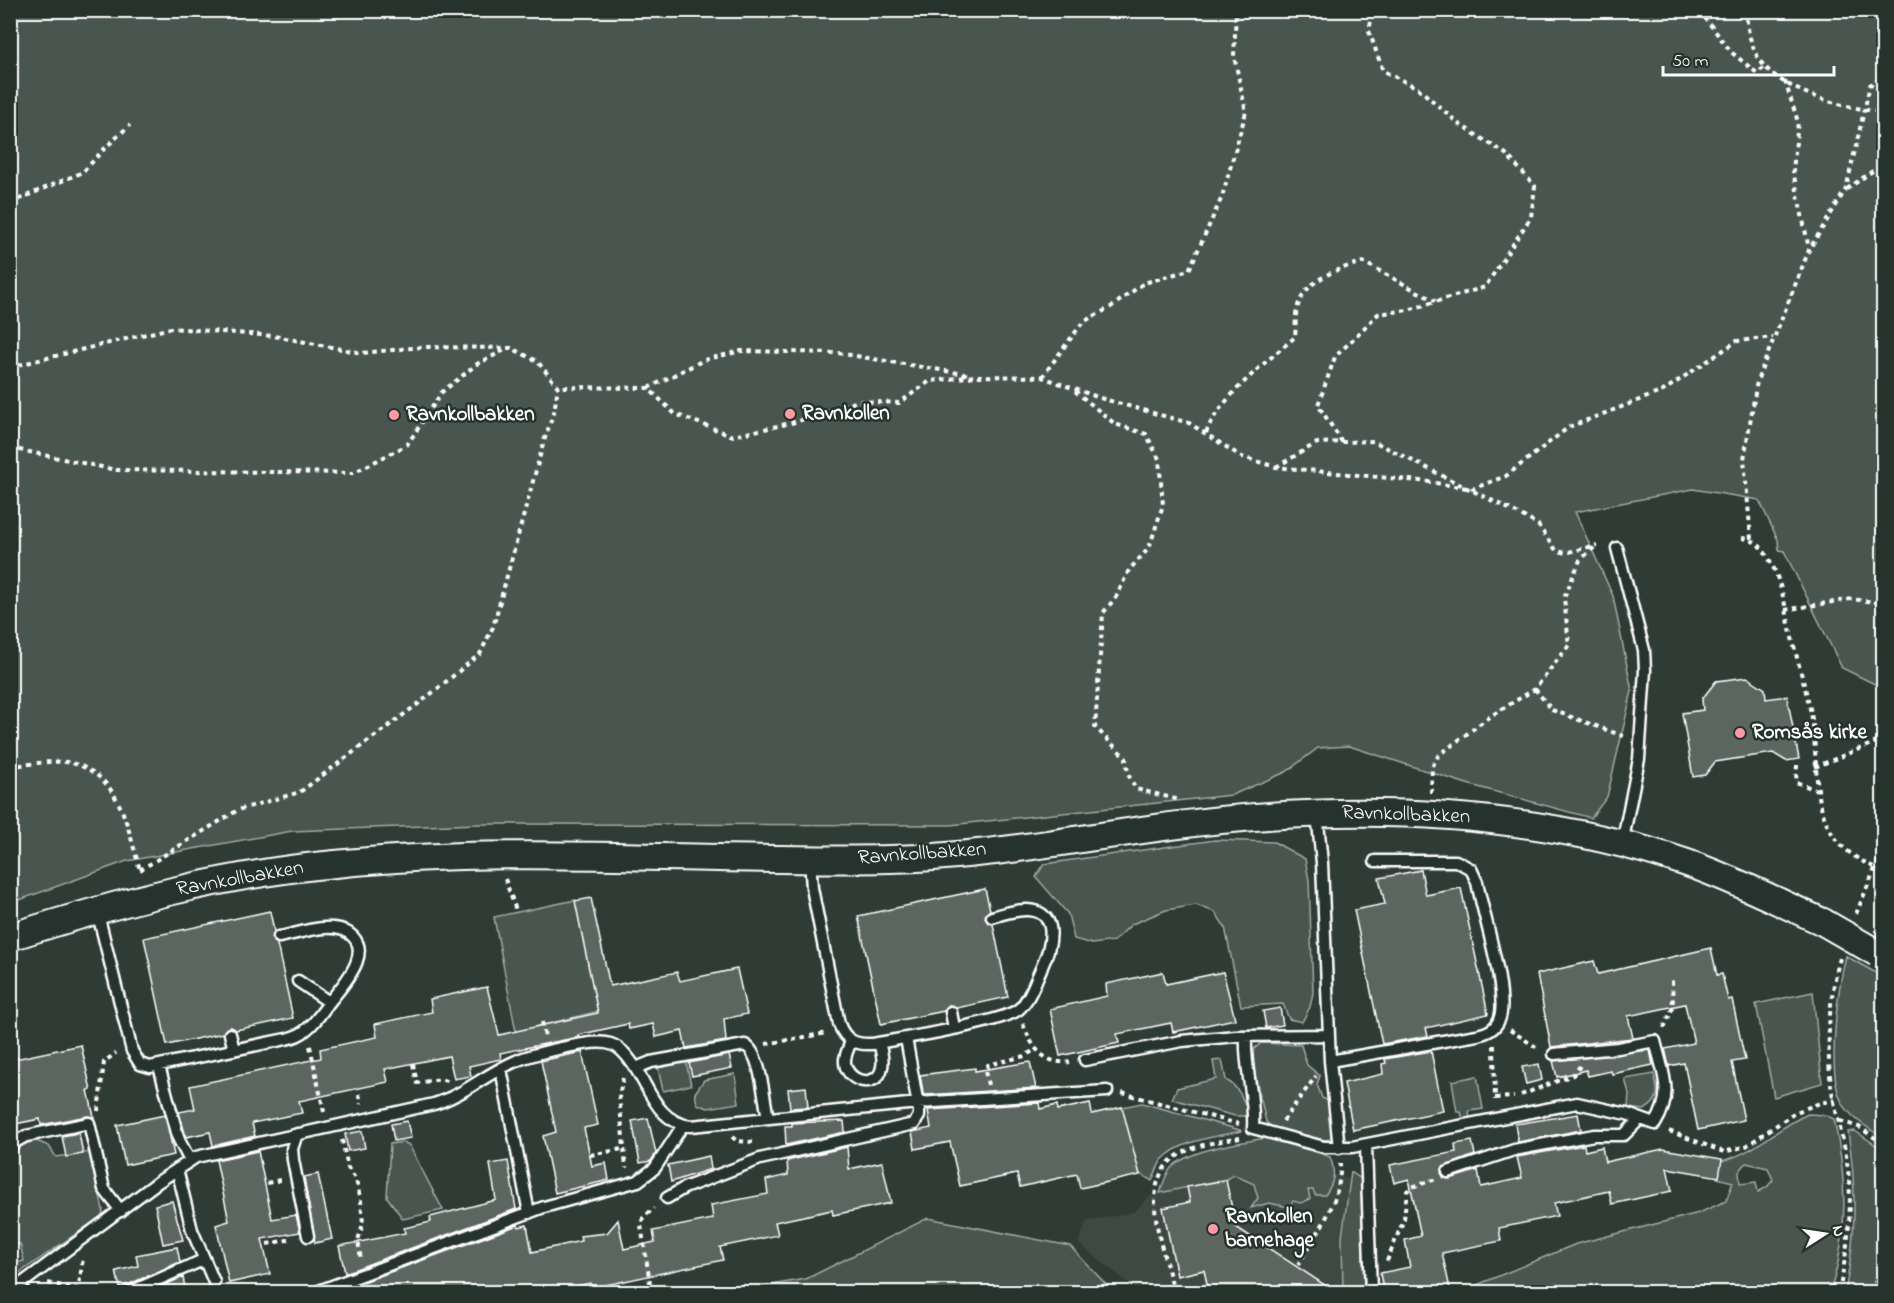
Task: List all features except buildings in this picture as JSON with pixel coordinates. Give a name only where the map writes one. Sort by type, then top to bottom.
[{"type":"street","name":"Ravnkollbakken","points":[[10,937],[148,896],[285,869],[392,859],[497,855],[928,857],[1208,821],[1317,813],[1430,813],[1524,823],[1622,844],[1718,874],[1823,922],[1880,955]]},
{"type":"lane","points":[[1617,548],[1620,567],[1644,650],[1641,742],[1622,844]]},
{"type":"lane","points":[[1317,813],[1323,884],[1328,1035],[1339,1148]]},
{"type":"lane","points":[[810,858],[812,888],[839,1024],[844,1035],[851,1041],[866,1044],[906,1038],[1002,1018],[1020,1008],[1050,948],[1050,926],[1042,916],[1030,910],[992,917]]},
{"type":"lane","points":[[1330,1061],[1477,1035],[1492,1030],[1502,1014],[1502,999],[1477,882],[1471,869],[1456,861],[1375,861]]},
{"type":"lane","points":[[96,910],[129,1045],[140,1064],[159,1066],[286,1039],[305,1031],[357,965],[358,951],[353,939],[345,931],[331,928],[279,937]]},
{"type":"lane","points":[[298,981],[329,1002]]},
{"type":"lane","points":[[951,1012],[954,1028]]},
{"type":"lane","points":[[230,1034],[234,1050]]},
{"type":"lane","points":[[1085,1060],[1182,1041],[1246,1036],[1328,1035]]},
{"type":"lane","points":[[1246,1036],[1253,1128],[1339,1148],[1366,1146],[1577,1103],[1655,1124],[1663,1111],[1666,1097],[1655,1041],[1554,1054]]},
{"type":"lane","points":[[667,1198],[684,1188],[760,1159],[911,1125],[919,1116],[906,1038]]},
{"type":"lane","points":[[851,1041],[845,1065],[851,1076],[861,1081],[873,1080],[881,1071],[883,1066],[879,1043]]},
{"type":"lane","points":[[10,1285],[14,1290],[177,1169],[213,1151],[424,1107],[457,1095],[523,1058],[598,1042],[618,1048],[636,1068],[659,1109],[668,1118],[683,1125],[697,1126],[918,1103],[1071,1091],[1107,1091]]},
{"type":"lane","points":[[636,1068],[651,1062],[745,1045],[751,1049],[756,1060],[768,1118]]},
{"type":"lane","points":[[159,1066],[179,1140],[190,1161]]},
{"type":"lane","points":[[501,1070],[529,1213]]},
{"type":"lane","points":[[1448,1172],[1514,1150],[1594,1135],[1624,1134],[1640,1119]]},
{"type":"lane","points":[[10,1145],[26,1136],[89,1123],[104,1189],[121,1211]]},
{"type":"lane","points":[[316,1293],[529,1213],[644,1178],[655,1168],[683,1125]]},
{"type":"lane","points":[[297,1134],[292,1149],[293,1160],[308,1236]]},
{"type":"lane","points":[[1366,1146],[1371,1293]]},
{"type":"lane","points":[[177,1169],[186,1212],[203,1260],[214,1282]]},
{"type":"lane","points":[[130,1293],[203,1260]]},
{"type":"path","points":[[1042,378],[1083,322],[1111,307],[1144,283],[1189,270],[1222,197],[1246,112],[1234,56],[1236,10]]},
{"type":"path","points":[[1342,442],[1318,405],[1335,357],[1377,314],[1408,310],[1485,287],[1531,218],[1535,186],[1506,154],[1459,124],[1418,88],[1383,71],[1369,30],[1373,10]]},
{"type":"path","points":[[1699,10],[1731,52],[1757,73],[1765,67]]},
{"type":"path","points":[[1746,10],[1752,44],[1765,67],[1797,89],[1864,110],[1884,112]]},
{"type":"path","points":[[1751,539],[1744,459],[1757,381],[1809,250],[1846,189],[1870,86],[1884,75]]},
{"type":"path","points":[[1785,81],[1798,122],[1793,171],[1809,250]]},
{"type":"path","points":[[10,203],[83,172],[130,125]]},
{"type":"path","points":[[1846,189],[1884,163]]},
{"type":"path","points":[[1206,433],[1210,421],[1233,396],[1295,337],[1297,308],[1312,283],[1329,274],[1363,262],[1392,276],[1410,290],[1435,301]]},
{"type":"path","points":[[10,367],[171,328],[274,336],[362,353],[422,347],[511,348],[537,361],[558,387],[554,412],[493,627],[480,654],[426,698],[300,792],[238,810],[140,870]]},
{"type":"path","points":[[558,387],[648,388],[704,360],[741,351],[838,353],[976,376],[1042,378],[1189,423],[1242,457],[1276,467],[1472,489],[1506,476],[1569,427],[1663,391],[1737,342],[1773,337]]},
{"type":"path","points":[[10,448],[117,470],[354,473],[407,446],[442,392],[477,363],[511,348]]},
{"type":"path","points":[[648,388],[675,414],[733,435],[795,422],[858,401],[899,403],[930,381],[976,376]]},
{"type":"path","points":[[1072,388],[1115,424],[1146,435],[1159,459],[1163,505],[1149,548],[1129,570],[1116,597],[1103,613],[1095,727],[1126,758],[1128,774],[1136,789],[1182,801]]},
{"type":"path","points":[[1276,467],[1317,443],[1373,441],[1472,489],[1538,525],[1556,550],[1565,553],[1597,545],[1580,560],[1564,598],[1569,645],[1535,689],[1489,717],[1438,756],[1432,766],[1430,813]]},
{"type":"path","points":[[1742,537],[1751,539],[1769,559],[1785,610],[1811,714],[1816,790],[1827,825],[1840,844],[1854,858],[1874,867]]},
{"type":"path","points":[[1785,610],[1851,598],[1884,603]]},
{"type":"path","points":[[1535,689],[1552,710],[1641,742]]},
{"type":"path","points":[[1815,767],[1884,739]]},
{"type":"path","points":[[10,766],[70,762],[103,777],[119,804],[148,896]]},
{"type":"path","points":[[1797,765],[1796,782],[1816,790]]},
{"type":"path","points":[[1854,920],[1884,847]]},
{"type":"path","points":[[497,855],[517,913]]},
{"type":"path","points":[[1839,1293],[1847,1246],[1850,1196],[1840,1121],[1830,1072],[1830,1020],[1835,976],[1842,949]]},
{"type":"path","points":[[1655,1041],[1673,1007],[1672,980]]},
{"type":"path","points":[[1020,1008],[1023,1025],[1036,1049],[1053,1062],[1085,1060]]},
{"type":"path","points":[[1492,1030],[1496,1119]]},
{"type":"path","points":[[1510,1030],[1531,1044]]},
{"type":"path","points":[[305,1031],[327,1127]]},
{"type":"path","points":[[759,1046],[832,1032]]},
{"type":"path","points":[[89,1123],[98,1110],[104,1062],[129,1045]]},
{"type":"path","points":[[991,1098],[987,1067],[1025,1056],[1036,1049]]},
{"type":"path","points":[[1495,1098],[1520,1095],[1573,1076],[1580,1066],[1582,1051]]},
{"type":"path","points":[[1274,1134],[1330,1061]]},
{"type":"path","points":[[413,1064],[420,1089]]},
{"type":"path","points":[[630,1184],[622,1149],[620,1087],[621,1080],[636,1068]]},
{"type":"path","points":[[418,1083],[441,1079],[448,1083],[457,1095]]},
{"type":"path","points":[[1107,1091],[1147,1098],[1253,1128]]},
{"type":"path","points":[[1655,1124],[1713,1150],[1724,1152],[1746,1146],[1796,1112],[1835,1100]]},
{"type":"path","points":[[1840,1121],[1859,1127],[1884,1144]]},
{"type":"path","points":[[339,1125],[348,1168],[356,1180],[361,1201],[363,1224],[358,1240],[365,1275]]},
{"type":"path","points":[[1174,1293],[1155,1203],[1156,1185],[1162,1170],[1183,1153],[1242,1137],[1253,1128]]},
{"type":"path","points":[[1298,1265],[1335,1201],[1341,1172],[1339,1148]]},
{"type":"path","points":[[590,1155],[622,1149]]},
{"type":"path","points":[[1369,1265],[1382,1264],[1391,1256],[1404,1219],[1409,1188],[1448,1172]]},
{"type":"path","points":[[636,1293],[646,1289],[650,1283],[640,1232],[643,1218],[667,1198]]},
{"type":"path","points":[[31,1277],[36,1281],[78,1291],[86,1236]]},
{"type":"path","points":[[267,1245],[308,1236]]},
{"type":"path","points":[[1872,1293],[1876,1281],[1884,1273]]},
{"type":"shaded area","points":[[11,10],[1883,11],[1883,688],[1842,668],[1784,551],[1779,550],[1778,540],[1759,500],[1693,489],[1575,512],[1613,596],[1632,691],[1607,797],[1591,818],[1467,784],[1349,746],[1318,748],[1286,772],[1232,795],[950,825],[478,824],[292,831],[127,861],[11,903]]},
{"type":"shaded area","points":[[1215,840],[1274,842],[1305,859],[1309,880],[1313,993],[1310,1007],[1302,1022],[1289,1019],[1283,1004],[1241,1006],[1225,927],[1215,912],[1196,905],[1166,910],[1132,924],[1114,941],[1092,944],[1074,939],[1068,914],[1036,877],[1044,864]]},
{"type":"shaded area","points":[[576,900],[599,1011],[516,1032],[494,917]]},
{"type":"shaded area","points":[[1846,956],[1883,977],[1883,1138],[1845,1108],[1837,1089],[1835,1030]]},
{"type":"shaded area","points":[[1813,992],[1822,1083],[1774,1097],[1756,1004]]},
{"type":"shaded area","points":[[1261,1043],[1301,1045],[1307,1065],[1320,1076],[1317,1084],[1322,1098],[1331,1102],[1333,1134],[1330,1139],[1297,1135],[1278,1129],[1266,1122],[1251,1057],[1253,1050]]},
{"type":"shaded area","points":[[1222,1060],[1226,1080],[1237,1090],[1244,1102],[1248,1112],[1245,1116],[1235,1116],[1172,1099],[1177,1088],[1216,1079],[1213,1061]]},
{"type":"shaded area","points":[[686,1062],[691,1085],[663,1091],[658,1068]]},
{"type":"shaded area","points":[[735,1074],[739,1103],[708,1108],[697,1104],[695,1093],[704,1080]]},
{"type":"shaded area","points":[[1654,1074],[1657,1095],[1653,1103],[1644,1110],[1628,1108],[1629,1093],[1625,1079]]},
{"type":"shaded area","points":[[1477,1076],[1483,1109],[1469,1111],[1470,1119],[1463,1120],[1461,1112],[1457,1112],[1452,1081]]},
{"type":"shaded area","points":[[1142,1103],[1241,1131],[1199,1140],[1170,1153],[1162,1160],[1152,1181],[1137,1172],[1122,1107]]},
{"type":"shaded area","points":[[1808,1114],[1825,1115],[1834,1119],[1842,1162],[1844,1206],[1840,1249],[1830,1292],[1460,1292],[1576,1244],[1699,1213],[1726,1201],[1733,1182],[1717,1178],[1721,1161],[1744,1153]],"holes":[[[1746,1163],[1768,1168],[1773,1180],[1767,1187],[1758,1192],[1756,1182],[1740,1184],[1739,1172]]]},
{"type":"shaded area","points":[[1855,1131],[1883,1150],[1883,1292],[1845,1292],[1854,1212],[1853,1173],[1848,1132]]},
{"type":"shaded area","points":[[1266,1138],[1330,1157],[1333,1177],[1325,1195],[1315,1195],[1313,1190],[1308,1190],[1310,1199],[1301,1203],[1293,1201],[1288,1207],[1269,1203],[1251,1208],[1258,1198],[1254,1184],[1234,1175],[1226,1179],[1160,1193],[1168,1173],[1180,1161],[1203,1151]]},
{"type":"shaded area","points":[[36,1141],[49,1146],[56,1157],[91,1152],[103,1210],[102,1216],[16,1275],[11,1270],[11,1264],[24,1261],[20,1244],[11,1246],[10,1157],[24,1144]]},
{"type":"shaded area","points":[[403,1142],[409,1145],[443,1210],[403,1219],[387,1197],[390,1144]]},
{"type":"shaded area","name":"Ravnkollen barnehage","points":[[1262,1159],[1287,1159],[1349,1179],[1341,1238],[1343,1292],[1139,1292],[1078,1243],[1087,1221],[1134,1212],[1149,1196],[1186,1186]]},
{"type":"shaded area","points":[[1351,1172],[1361,1179],[1364,1292],[1343,1292],[1342,1237]]},
{"type":"shaded area","points":[[928,1218],[1070,1246],[1113,1292],[730,1292],[806,1279]]},
{"type":"place","name":"Ravnkollen","points":[[790,414]]},
{"type":"place","name":"Ravnkollbakken","points":[[394,415]]},
{"type":"place","name":"Romsås kirke","points":[[1740,733]]},
{"type":"place","name":"Ravnkollen barnehage","points":[[1213,1229]]}]
